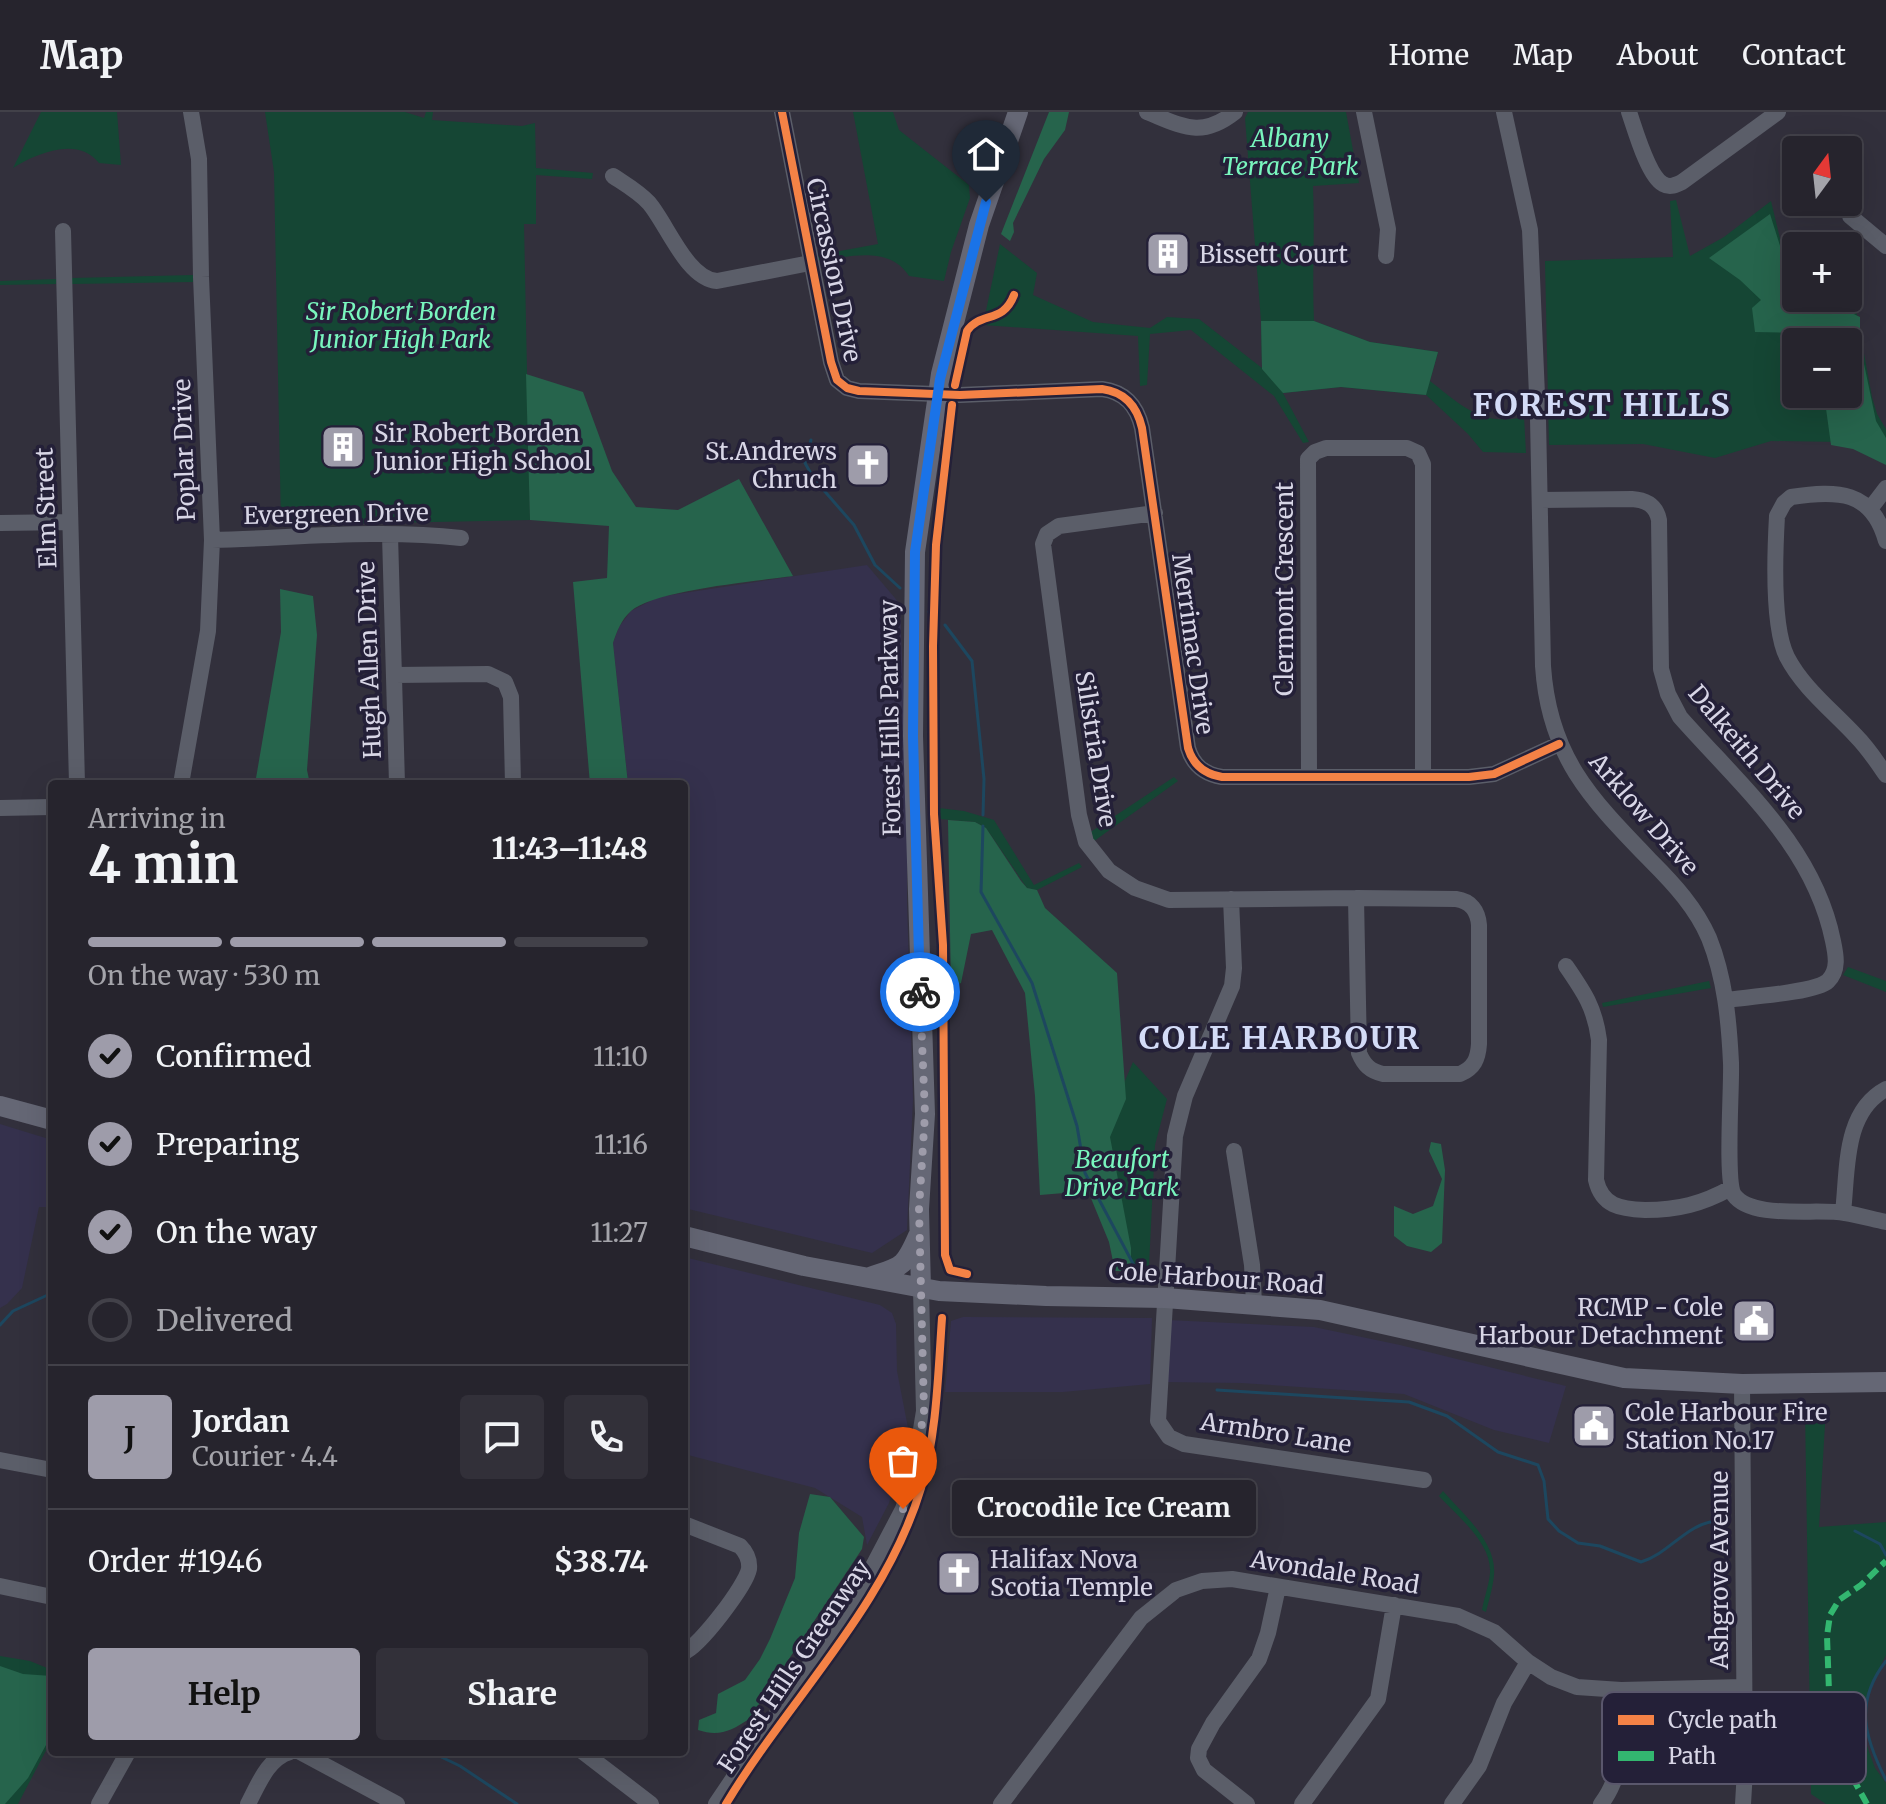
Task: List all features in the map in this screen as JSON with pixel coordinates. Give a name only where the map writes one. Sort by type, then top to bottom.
[{"type":"main road","name":"Forest Hills Parkway","points":[[921,1289],[919,1232],[925,1114],[913,736],[915,552],[937,394],[979,225],[1018,112]]},
{"type":"main road","points":[[0,1106],[48,1119]]},
{"type":"main road","points":[[865,1278],[896,1269],[907,1260],[919,1232]]},
{"type":"main road","name":"Cole Harbour Road","points":[[688,1237],[804,1266],[921,1289],[1165,1298],[1320,1310],[1614,1376],[1694,1383],[1886,1382]]},
{"type":"street","name":"Poplar Drive","points":[[182,780],[210,620],[212,540],[199,159],[191,112]]},
{"type":"street","name":"Circassion Drive","points":[[782,112],[810,263],[837,380],[847,388],[859,391],[937,394]]},
{"type":"street","points":[[1147,112],[1196,129],[1218,124],[1235,112]]},
{"type":"street","points":[[1364,112],[1388,229],[1386,256]]},
{"type":"street","name":"Arklow Drive","points":[[1504,112],[1530,230],[1545,690],[1559,744],[1575,775],[1677,888],[1709,938],[1726,1000],[1731,1074],[1731,1188]]},
{"type":"street","points":[[1629,112],[1654,173],[1663,184],[1670,186],[1682,182],[1778,112]]},
{"type":"street","points":[[613,176],[648,202],[693,269],[704,278],[717,281],[810,263]]},
{"type":"street","points":[[1850,216],[1886,246]]},
{"type":"street","name":"Elm Street","points":[[63,231],[77,780]]},
{"type":"street","name":"Merrimac Drive","points":[[937,394],[1102,389],[1119,394],[1133,404],[1140,420],[1155,513],[1188,748],[1191,758],[1205,772],[1217,776],[1469,777],[1494,774],[1559,744]]},
{"type":"street","name":"Clermont Crescent","points":[[1309,775],[1308,459],[1322,448],[1407,448],[1420,455],[1423,464],[1423,776]]},
{"type":"street","points":[[1870,509],[1886,488]]},
{"type":"street","points":[[1886,541],[1881,524],[1858,499],[1843,495],[1795,497],[1784,503],[1779,511],[1776,526],[1779,624],[1783,647],[1792,665],[1886,775]]},
{"type":"street","name":"Dalkeith Drive","points":[[1540,500],[1632,499],[1643,500],[1653,506],[1659,520],[1661,669],[1668,694],[1680,717],[1786,836],[1804,863],[1821,898],[1835,951],[1836,967],[1829,980],[1813,988],[1726,1000]]},
{"type":"street","name":"Silistria Drive","points":[[1155,513],[1059,526],[1047,534],[1043,544],[1079,815],[1086,842],[1109,871],[1135,888],[1169,900],[1356,898],[1465,901],[1474,908],[1479,925],[1478,1055],[1465,1072],[1451,1075],[1383,1074],[1362,1061],[1359,1053],[1356,898]]},
{"type":"street","points":[[0,523],[70,522]]},
{"type":"street","name":"Evergreen Drive","points":[[212,540],[390,535],[461,538]]},
{"type":"street","name":"Hugh Allen Drive","points":[[390,535],[397,780]]},
{"type":"street","points":[[395,675],[488,674],[505,682],[511,697],[513,780]]},
{"type":"street","points":[[0,808],[48,807]]},
{"type":"street","points":[[1165,1298],[1175,1136],[1185,1096],[1232,986],[1231,899]]},
{"type":"street","points":[[1566,966],[1592,1006],[1597,1024],[1596,1180],[1603,1198],[1621,1209],[1669,1210],[1703,1202],[1731,1188],[1742,1202],[1766,1210],[1843,1212],[1886,1222]]},
{"type":"street","points":[[1843,1212],[1855,1124],[1866,1103],[1886,1089]]},
{"type":"street","points":[[1234,1151],[1252,1265],[1254,1303]]},
{"type":"street","points":[[716,1804],[861,1589],[903,1509],[913,1478],[924,1411],[921,1289]]},
{"type":"street","name":"Armbro Lane","points":[[1165,1298],[1157,1412],[1160,1425],[1169,1437],[1189,1445],[1424,1480]]},
{"type":"street","name":"Ashgrove Avenue","points":[[1742,1384],[1743,1692]]},
{"type":"street","points":[[0,1460],[48,1469]]},
{"type":"street","points":[[688,1526],[740,1546],[748,1556],[749,1567],[745,1579],[711,1628],[688,1650]]},
{"type":"street","name":"Avondale Road","points":[[1001,1804],[1141,1618],[1166,1596],[1189,1585],[1216,1579],[1458,1616],[1479,1623],[1502,1637],[1528,1662],[1570,1685],[1621,1690],[1743,1687]]},
{"type":"street","points":[[0,1586],[48,1596]]},
{"type":"street","points":[[1247,1804],[1204,1770],[1198,1758],[1199,1749],[1219,1714],[1259,1659],[1278,1587]]},
{"type":"street","points":[[1302,1804],[1378,1699],[1394,1605]]},
{"type":"street","points":[[1452,1804],[1479,1766],[1504,1703],[1528,1662]]},
{"type":"street","points":[[99,1804],[126,1756]]},
{"type":"street","points":[[248,1804],[271,1763],[279,1756]]},
{"type":"street","points":[[307,1756],[397,1804]]},
{"type":"street","points":[[588,1756],[651,1804]]},
{"type":"street","points":[[1601,1804],[1614,1784]]},
{"type":"street","name":"Ashgrove Avenue","points":[[1743,1804],[1744,1784]]},
{"type":"shaded area","points":[[867,565],[900,604],[913,1099],[907,1230],[872,1253],[688,1209],[688,780],[628,780],[613,643],[619,627],[631,611],[658,597]]},
{"type":"shaded area","points":[[0,1124],[48,1139],[48,1207],[39,1207],[22,1288],[0,1308]]},
{"type":"shaded area","points":[[688,1258],[880,1305],[892,1313],[896,1324],[897,1371],[909,1433],[889,1503],[867,1545],[862,1517],[815,1488],[688,1455]]},
{"type":"shaded area","points":[[963,1317],[1152,1318],[1150,1384],[1063,1392],[945,1392],[951,1321]]},
{"type":"shaded area","points":[[1168,1320],[1314,1327],[1566,1386],[1549,1443],[1494,1430],[1404,1394],[1241,1383],[1163,1382]]},
{"type":"green space","points":[[41,112],[117,112],[121,165],[99,163],[80,150],[69,149],[45,153],[13,168]]},
{"type":"green space","name":"Sir Robert Borden Junior High Park","points":[[265,112],[405,112],[424,118],[426,112],[433,112],[432,120],[522,126],[535,123],[536,168],[593,173],[592,179],[536,175],[536,224],[524,224],[530,520],[281,525],[274,172]]},
{"type":"green space","points":[[853,112],[893,112],[899,130],[969,185],[970,198],[944,281],[909,276],[891,260],[868,255],[818,260],[818,255],[878,244]]},
{"type":"green space","points":[[1049,112],[1069,112],[1065,130],[1044,159],[1013,223],[1014,232],[1010,241],[1001,234]]},
{"type":"green space","name":"Albany Terrace Park","points":[[1248,112],[1346,112],[1359,183],[1313,186],[1314,321],[1370,342],[1438,352],[1430,381],[1473,412],[1496,419],[1524,417],[1526,453],[1483,452],[1426,395],[1341,387],[1283,393],[1309,442],[1303,443],[1274,396],[1191,330],[1150,334],[1147,385],[1140,386],[1138,336],[983,325],[1000,244],[1037,273],[1033,295],[1093,322],[1150,328],[1167,317],[1199,319],[1262,368],[1245,118]]},
{"type":"green space","points":[[1676,200],[1690,256],[1724,237],[1771,201],[1782,247],[1782,312],[1856,312],[1859,328],[1782,328],[1782,408],[1862,408],[1862,343],[1872,397],[1886,429],[1886,458],[1842,442],[1771,441],[1715,458],[1643,444],[1549,445],[1545,261],[1673,257],[1670,201]]},
{"type":"green space","points":[[1770,214],[1782,252],[1782,312],[1849,312],[1860,317],[1860,328],[1782,328],[1782,332],[1755,332],[1752,308],[1761,300],[1709,258]]},
{"type":"green space","points":[[193,275],[193,282],[72,284],[72,278]]},
{"type":"green space","points":[[57,279],[56,284],[0,285],[0,281]]},
{"type":"green space","points":[[1261,321],[1314,321],[1370,342],[1438,352],[1426,395],[1341,387],[1283,393],[1262,369]]},
{"type":"green space","points":[[1862,354],[1876,421],[1886,438],[1886,465],[1853,449],[1831,445],[1826,408],[1862,408]]},
{"type":"green space","points":[[526,374],[583,392],[612,471],[636,507],[678,510],[739,479],[793,576],[661,597],[631,611],[625,618],[613,643],[628,780],[590,780],[573,582],[607,578],[609,526],[530,520]]},
{"type":"green space","points":[[280,589],[313,596],[317,635],[307,770],[309,780],[256,780],[281,632]]},
{"type":"green space","points":[[1174,777],[1178,781],[1090,844],[1086,835]]},
{"type":"green space","points":[[939,808],[994,820],[1034,885],[1079,863],[1082,867],[1037,890],[1027,888],[986,828],[975,822],[939,819]]},
{"type":"green space","points":[[948,820],[975,822],[986,828],[1021,881],[1027,888],[1037,890],[1045,908],[1117,973],[1126,1099],[1110,1137],[1131,1248],[1131,1271],[1115,1271],[1109,1242],[1088,1191],[1040,1195],[1025,993],[992,930],[971,934],[961,983],[951,987]]},
{"type":"green space","points":[[1848,967],[1886,981],[1886,992],[1843,975]]},
{"type":"green space","points":[[1709,981],[1711,988],[1603,1007],[1602,1003]]},
{"type":"green space","name":"Beaufort Drive Park","points":[[1133,1062],[1167,1099],[1155,1145],[1149,1265],[1143,1273],[1130,1267],[1086,1172]]},
{"type":"green space","points":[[1431,1142],[1441,1144],[1445,1170],[1442,1243],[1431,1252],[1407,1246],[1394,1236],[1394,1206],[1413,1214],[1433,1206],[1442,1179],[1429,1151]]},
{"type":"green space","points":[[1826,1407],[1819,1527],[1886,1522],[1886,1655],[1869,1689],[1866,1705],[1866,1692],[1809,1692],[1805,1408]]},
{"type":"green space","points":[[1443,1491],[1477,1529],[1490,1551],[1494,1575],[1486,1612],[1482,1610],[1490,1573],[1486,1551],[1439,1496]]},
{"type":"green space","points":[[810,1494],[830,1497],[864,1537],[862,1549],[749,1719],[725,1732],[698,1730],[699,1720],[716,1713],[718,1694],[745,1680],[770,1639],[795,1578],[799,1533]]},
{"type":"green space","points":[[0,1656],[30,1661],[48,1668],[48,1747],[18,1804],[0,1804]]},
{"type":"green space","points":[[0,1666],[23,1674],[48,1676],[48,1741],[28,1778],[5,1804],[0,1804]]},
{"type":"green space","points":[[1866,1743],[1875,1768],[1886,1783],[1886,1804],[1826,1804],[1811,1794],[1811,1784],[1866,1784]]},
{"type":"waterway","points":[[811,440],[805,463],[814,479],[854,525],[875,565],[900,588]]},
{"type":"waterway","points":[[929,612],[933,615]]},
{"type":"waterway","points":[[945,625],[972,661],[984,779],[983,815]]},
{"type":"waterway","points":[[983,826],[981,892],[1032,983],[1077,1126],[1085,1173],[1138,1273]]},
{"type":"waterway","points":[[0,1325],[13,1311],[48,1295]]},
{"type":"waterway","points":[[1217,1390],[1409,1402],[1447,1416],[1498,1452],[1538,1465],[1544,1481],[1548,1519],[1559,1531],[1578,1543],[1600,1546],[1641,1562],[1696,1527],[1716,1521]]},
{"type":"waterway","points":[[1855,1531],[1880,1544],[1886,1555]]},
{"type":"waterway","points":[[1886,1661],[1869,1691],[1866,1705],[1868,1734],[1886,1780]]},
{"type":"waterway","points":[[439,1756],[517,1804]]},
{"type":"marked path","points":[[1829,1692],[1827,1636],[1830,1615],[1839,1600],[1861,1585],[1886,1561]]},
{"type":"marked path","points":[[1856,1784],[1867,1804]]},
{"type":"cycle path","points":[[782,112],[837,380],[847,388],[859,391],[960,395],[1102,389],[1117,393],[1129,401],[1137,413],[1142,428],[1188,748],[1200,768],[1222,777],[1469,777],[1494,774],[1559,744]]},
{"type":"cycle path","points":[[955,385],[967,331],[979,321],[1004,310],[1014,295]]},
{"type":"cycle path","points":[[952,405],[936,545],[934,814],[943,945],[945,1255],[950,1270],[967,1274]]},
{"type":"cycle path","name":"Forest Hills Greenway","points":[[726,1804],[860,1613],[905,1532],[921,1488],[930,1446],[942,1318]]},
{"type":"way so far","points":[[903,1509],[913,1478],[924,1411],[919,1209],[925,1114],[920,992]]},
{"type":"place","name":"Bissett Court","points":[[1168,254]]},
{"type":"place","name":"Sir Robert Borden Junior High School","points":[[343,447]]},
{"type":"place","name":"St.Andrews Chruch","points":[[868,465]]},
{"type":"place","name":"RCMP - Cole Harbour Detachment","points":[[1754,1321]]},
{"type":"place","name":"Cole Harbour Fire Station No.17","points":[[1594,1426]]},
{"type":"place","name":"Crocodile Ice Cream","points":[[903,1509]]},
{"type":"place","name":"Halifax Nova Scotia Temple","points":[[959,1573]]},
{"type":"district","name":"FOREST HILLS","points":[[1602,405]]},
{"type":"district","name":"COLE HARBOUR","points":[[1280,1038]]},
{"type":"route","points":[[920,992],[913,736],[915,552],[940,379],[986,202]]}]
